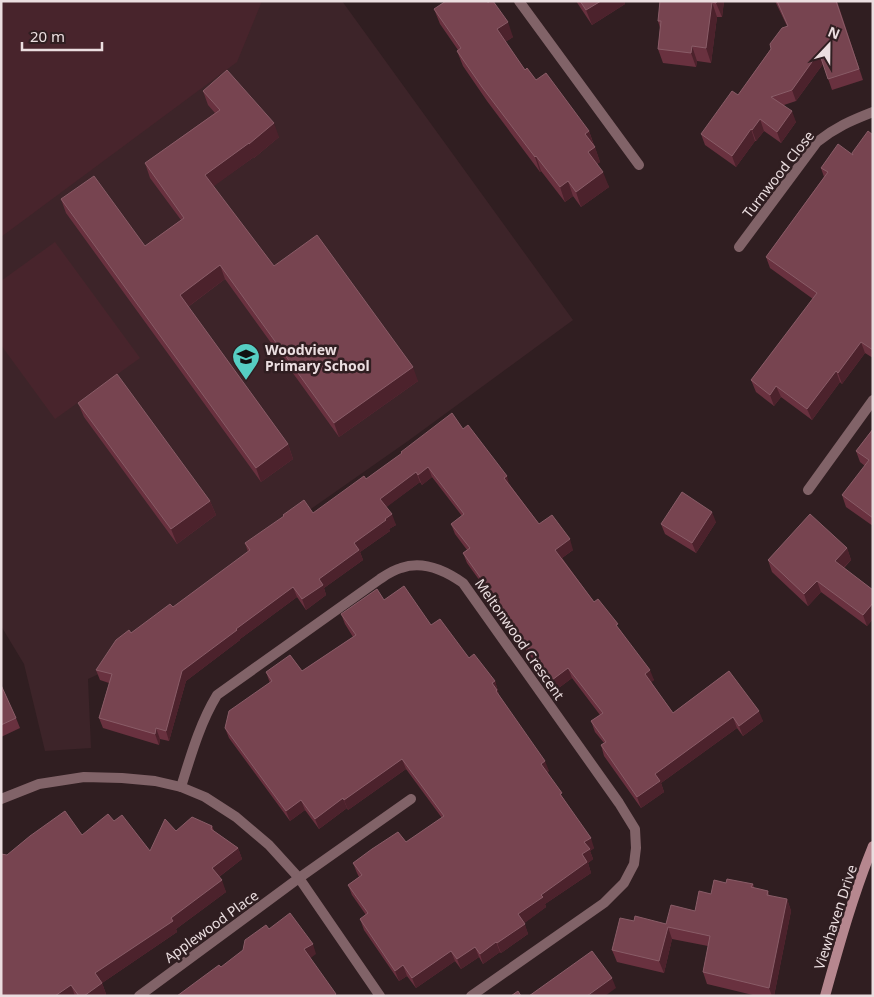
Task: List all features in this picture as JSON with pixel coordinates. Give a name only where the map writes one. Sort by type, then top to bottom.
[{"type":"street","points":[[519,1],[639,165]]},
{"type":"street","name":"Turnwood Close","points":[[740,247],[817,142],[830,131],[873,112]]},
{"type":"street","points":[[808,490],[873,400]]},
{"type":"street","name":"Meltonwood Crescent","points":[[181,787],[201,727],[217,694],[380,579],[401,567],[421,565],[451,574],[463,583],[618,803],[634,829],[636,848],[634,864],[624,884],[604,902],[471,996]]},
{"type":"street","points":[[1,799],[39,784],[84,777],[155,781],[181,787],[204,797],[236,817],[269,845],[299,878],[380,996]]},
{"type":"street","name":"Applewood Place","points":[[139,996],[299,878],[411,799]]},
{"type":"street","name":"Viewhaven Drive","points":[[824,996],[846,922],[873,846]]},
{"type":"shaded area","name":"Woodview Primary School","points":[[1,1],[342,1],[573,320],[408,441],[258,546],[101,673],[88,679],[91,748],[45,751],[24,664],[1,626]]},
{"type":"shaded area","points":[[1,1],[262,1],[237,62],[1,237]]},
{"type":"shaded area","points":[[55,242],[140,358],[55,419],[1,345],[1,281]]},
{"type":"building","points":[[446,1],[487,1],[488,3],[493,1],[508,22],[497,29],[525,70],[527,68],[536,80],[546,73],[589,131],[585,134],[595,147],[588,152],[603,172],[576,192],[568,181],[560,187],[535,157],[457,51],[461,48],[434,9]]},
{"type":"building","points":[[580,1],[601,1],[586,10]]},
{"type":"building","points":[[660,1],[717,1],[716,3],[712,2],[706,48],[692,46],[691,53],[658,49],[661,21],[658,21]]},
{"type":"building","points":[[777,1],[836,1],[859,69],[828,79],[819,52],[792,90],[771,97],[792,111],[777,132],[760,119],[732,156],[701,134],[732,91],[738,95],[771,49],[770,44],[782,28],[788,26]]},
{"type":"building","points":[[227,70],[274,123],[249,144],[205,175],[274,266],[317,235],[413,367],[334,423],[220,265],[180,295],[288,444],[256,468],[61,199],[94,176],[145,246],[184,218],[145,163],[220,110],[203,91]]},
{"type":"building","points":[[868,131],[873,135],[873,350],[861,342],[838,373],[836,371],[807,409],[776,386],[770,395],[751,380],[817,293],[766,257],[828,172],[821,168],[838,144],[853,155],[852,153]]},
{"type":"building","points":[[117,374],[210,501],[171,529],[78,403]]},
{"type":"building","points":[[452,413],[463,429],[468,425],[507,476],[504,478],[539,524],[552,515],[570,539],[555,550],[594,602],[598,599],[618,624],[616,625],[650,670],[645,674],[673,713],[729,671],[759,711],[739,726],[733,717],[655,774],[660,781],[637,797],[601,745],[606,742],[591,721],[603,713],[568,668],[552,680],[515,630],[517,629],[463,553],[470,548],[451,524],[464,514],[428,467],[418,475],[416,472],[380,499],[392,514],[354,543],[359,550],[319,579],[323,585],[302,599],[293,587],[182,671],[166,731],[156,728],[155,734],[99,718],[112,674],[96,670],[116,640],[129,630],[131,633],[170,604],[173,607],[250,550],[245,543],[304,500],[313,513],[364,476],[366,479]]},
{"type":"building","points":[[873,429],[873,518],[842,495],[869,460],[856,451]]},
{"type":"building","points":[[682,492],[712,512],[692,543],[661,524]]},
{"type":"building","points":[[810,514],[847,548],[835,561],[873,590],[873,603],[863,615],[817,581],[804,594],[768,560]]},
{"type":"building","points":[[404,586],[431,625],[440,619],[469,658],[474,654],[495,681],[492,683],[496,691],[545,761],[541,764],[591,838],[584,842],[590,849],[582,854],[587,862],[518,914],[525,924],[480,954],[475,947],[457,959],[451,951],[412,978],[403,965],[395,971],[360,919],[368,913],[348,885],[362,875],[353,863],[372,849],[398,832],[406,842],[444,816],[402,759],[315,819],[301,800],[286,811],[225,728],[229,711],[272,681],[266,672],[290,655],[302,671],[356,635],[341,614],[377,589],[384,600]]},
{"type":"building","points":[[1,685],[16,718],[1,725]]},
{"type":"building","points":[[65,811],[82,835],[108,814],[114,821],[122,815],[150,851],[165,819],[176,831],[192,817],[212,826],[211,829],[238,848],[212,868],[222,880],[171,918],[173,921],[95,973],[102,983],[84,996],[79,996],[71,985],[55,996],[1,996],[1,854],[7,855]]},
{"type":"building","points":[[727,879],[753,884],[751,887],[768,891],[767,895],[787,899],[769,988],[703,972],[710,936],[668,927],[659,961],[612,950],[620,918],[634,921],[635,916],[666,924],[671,905],[695,911],[699,891],[711,894],[714,880],[726,883]]},
{"type":"building","points":[[290,913],[313,944],[304,949],[336,994],[334,996],[177,996],[243,950],[245,940],[266,925],[269,929]]},
{"type":"building","points":[[592,951],[612,978],[587,996],[529,996]]},
{"type":"building","points":[[518,991],[521,996],[511,996]]},
{"type":"place","name":"Woodview Primary School","points":[[246,381]]}]
